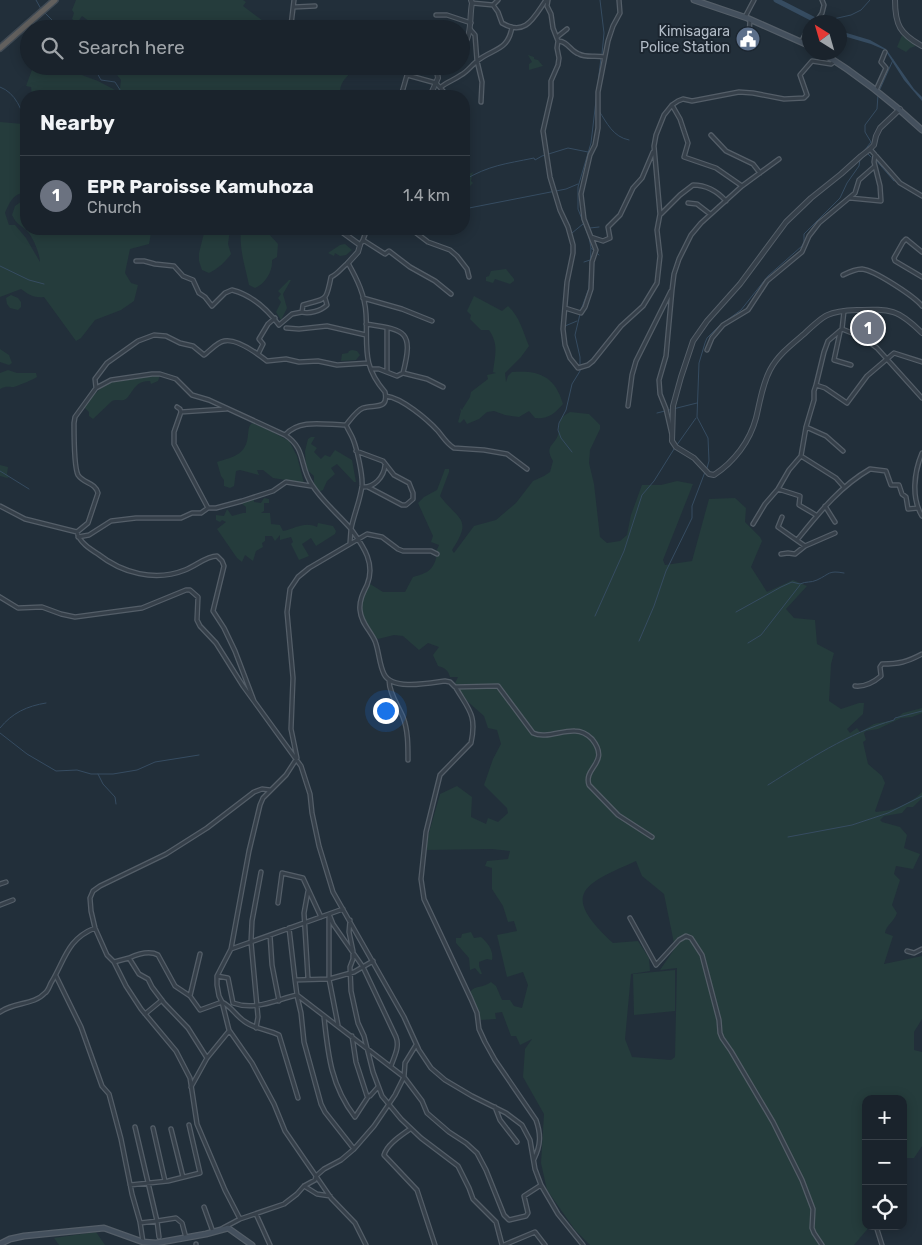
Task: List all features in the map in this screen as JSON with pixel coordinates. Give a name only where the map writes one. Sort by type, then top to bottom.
[{"type":"highway","points":[[32,20],[55,0]]},
{"type":"highway","points":[[0,48],[20,31]]},
{"type":"main road","points":[[694,0],[748,18],[801,42]]},
{"type":"main road","points":[[835,61],[876,90],[922,130]]},
{"type":"main road","points":[[0,1244],[10,1239],[24,1236],[104,1228],[143,1242],[156,1244],[228,1228],[252,1245]]},
{"type":"street","points":[[292,20],[294,0]]},
{"type":"street","points":[[492,5],[498,0]]},
{"type":"street","points":[[481,102],[482,82],[477,61],[475,35],[470,29],[472,23],[472,2],[492,5],[498,12],[501,22],[512,28],[522,28],[529,23],[547,0]]},
{"type":"street","points":[[547,0],[557,39],[556,48],[559,58],[551,81],[551,96],[544,131],[550,177],[573,245],[567,282],[563,329],[565,345],[570,358],[580,368],[593,361],[621,326],[642,307],[657,283],[660,256],[657,230],[660,214],[654,152],[658,128],[664,115],[672,105],[683,100],[692,101],[739,92],[784,99],[804,98],[807,95],[800,75],[802,71],[812,61],[830,64],[835,61]]},
{"type":"street","points":[[565,308],[581,313],[586,304],[590,289],[592,262],[596,250],[584,219],[581,194],[596,137],[598,92],[604,57],[612,28],[620,13],[619,0]]},
{"type":"street","points":[[742,35],[751,35],[748,18],[754,0]]},
{"type":"street","points":[[820,15],[824,6],[822,0]]},
{"type":"street","points":[[895,0],[895,13],[899,27],[907,37],[922,46]]},
{"type":"street","points":[[294,7],[315,6]]},
{"type":"street","points":[[436,15],[447,15],[463,20]]},
{"type":"street","points":[[470,68],[477,61],[503,47],[510,37],[512,28]]},
{"type":"street","points":[[557,39],[566,29]]},
{"type":"street","points":[[557,39],[566,43],[579,54],[604,57]]},
{"type":"street","points":[[876,90],[886,68],[881,62],[885,52]]},
{"type":"street","points":[[402,90],[406,75],[436,83],[441,88],[448,81],[462,75]]},
{"type":"street","points":[[433,90],[438,75]]},
{"type":"street","points":[[672,105],[680,119],[688,143],[684,157],[716,168],[742,186]]},
{"type":"street","points":[[672,435],[673,409],[687,357],[700,330],[740,284],[786,222],[811,198],[874,145],[880,128],[900,110]]},
{"type":"street","points":[[711,135],[726,151],[753,164],[760,173]]},
{"type":"street","points":[[592,237],[603,241],[610,238],[608,227],[621,213],[632,188],[644,175],[652,152],[654,152]]},
{"type":"street","points":[[865,152],[875,155],[900,184],[922,196]]},
{"type":"street","points":[[850,198],[881,201],[875,155]]},
{"type":"street","points":[[779,159],[742,186],[695,230],[684,248],[674,274],[666,356],[659,380],[660,394],[675,446],[694,458],[709,474],[714,475],[721,470],[750,435],[767,378],[778,358],[824,316],[844,310],[892,311],[904,316],[922,333]]},
{"type":"street","points":[[707,350],[712,338],[723,325],[748,310],[767,281],[802,252],[809,236],[824,218],[850,198],[856,190],[859,180],[875,166]]},
{"type":"street","points":[[660,214],[680,194],[693,185],[714,190],[726,201]]},
{"type":"street","points":[[688,203],[697,204],[710,214]]},
{"type":"street","points":[[349,235],[385,254],[390,251],[410,267],[435,281],[451,294]]},
{"type":"street","points":[[136,261],[144,260],[154,264],[174,266],[184,276],[193,280],[200,294],[212,306],[225,293],[233,290],[253,299],[275,318],[279,325],[292,314],[307,313],[324,308],[327,305],[325,298],[331,277],[338,273],[358,252],[364,235]]},
{"type":"street","points":[[419,235],[428,242],[450,250],[457,256],[469,277]]},
{"type":"street","points":[[922,252],[906,239],[894,258],[898,263],[922,278]]},
{"type":"street","points":[[285,435],[289,430],[311,424],[346,425],[362,408],[376,407],[382,404],[386,396],[368,363],[363,298],[358,279],[348,262]]},
{"type":"street","points":[[843,275],[860,269],[873,272],[910,294],[922,306]]},
{"type":"street","points":[[628,406],[632,372],[636,361],[672,290]]},
{"type":"street","points":[[302,312],[302,305],[325,298]]},
{"type":"street","points":[[363,298],[402,309],[432,321]]},
{"type":"street","points":[[844,310],[834,360],[851,365]]},
{"type":"street","points":[[258,354],[263,344],[259,339],[268,324],[275,318]]},
{"type":"street","points":[[366,324],[397,330],[408,340],[403,373]]},
{"type":"street","points":[[286,328],[299,329],[327,326],[366,335]]},
{"type":"street","points":[[387,328],[387,372]]},
{"type":"street","points":[[841,330],[862,337],[887,358],[922,398]]},
{"type":"street","points":[[753,524],[789,470],[801,456],[806,427],[826,346],[828,341],[841,330]]},
{"type":"street","points":[[96,388],[95,379],[107,363],[138,341],[154,335],[166,336],[180,343],[193,346],[204,355],[224,341],[238,344],[258,354],[267,362],[286,359],[299,362],[318,361],[342,365],[368,363]]},
{"type":"street","points":[[816,384],[847,403],[867,376],[887,358],[896,353],[922,362]]},
{"type":"street","points":[[370,368],[397,376],[403,373],[427,379],[443,387]]},
{"type":"street","points":[[77,532],[88,523],[98,493],[95,486],[83,480],[77,473],[74,420],[96,388],[105,383],[118,378],[160,374],[176,379],[192,395],[209,400],[285,435],[299,449],[306,476],[312,486],[320,497],[352,529],[367,552],[370,574],[361,597],[360,613],[364,624],[376,642],[384,674],[404,719],[408,740],[408,760]]},
{"type":"street","points":[[386,396],[402,402],[417,412],[454,448],[507,454],[527,469]]},
{"type":"street","points":[[177,407],[181,412]]},
{"type":"street","points":[[181,412],[226,409]]},
{"type":"street","points":[[181,412],[174,432],[174,444],[208,508]]},
{"type":"street","points":[[346,425],[352,437],[362,487],[350,544]]},
{"type":"street","points":[[806,427],[826,436],[843,451]]},
{"type":"street","points":[[355,450],[383,461],[394,475],[409,483],[413,499],[406,505],[368,487],[362,487]]},
{"type":"street","points":[[922,453],[916,471],[915,489],[918,508],[922,516]]},
{"type":"street","points":[[801,456],[836,478],[844,487]]},
{"type":"street","points":[[368,487],[382,476],[385,465]]},
{"type":"street","points":[[797,540],[816,515],[844,487],[870,470],[886,472],[891,485],[899,485],[901,493],[905,496],[908,509],[918,508]]},
{"type":"street","points":[[78,537],[89,535],[111,520],[181,518],[192,513],[201,514],[208,508],[273,492],[282,483],[286,482],[312,486]]},
{"type":"street","points":[[778,489],[800,496],[798,505],[816,515]]},
{"type":"street","points":[[0,506],[25,519],[77,532]]},
{"type":"street","points":[[825,506],[835,522]]},
{"type":"street","points":[[782,517],[778,526],[805,546]]},
{"type":"street","points":[[77,532],[78,537],[86,546],[117,567],[145,575],[169,574],[183,571],[210,557],[217,556],[224,566],[212,611],[224,628],[235,651],[255,703]]},
{"type":"street","points":[[781,554],[795,554],[805,546],[835,533]]},
{"type":"street","points":[[438,554],[431,551],[403,550],[379,535],[367,534],[309,568],[298,577],[290,590],[287,612],[293,678],[291,729],[297,758],[310,794],[318,846],[333,892],[404,1016],[416,1045],[431,1068],[445,1080],[514,1118],[526,1131],[541,1185],[558,1214],[583,1245]]},
{"type":"street","points":[[0,597],[18,608],[42,607],[75,617],[142,608],[190,590],[198,598],[198,620],[200,626],[216,642],[255,703],[287,748],[297,758]]},
{"type":"street","points":[[855,686],[865,686],[878,679],[881,676],[880,667],[882,664],[891,665],[906,662],[922,654]]},
{"type":"street","points":[[388,680],[407,685],[448,681],[455,687],[471,711],[473,723],[471,743],[440,775],[426,832],[421,879],[424,900],[477,1013],[481,1034],[495,1060],[536,1120],[540,1143],[534,1160]]},
{"type":"street","points":[[455,687],[498,686],[531,731],[537,735],[574,730],[590,737],[598,748],[599,753],[598,759],[589,775],[589,784],[614,812],[652,838]]},
{"type":"street","points":[[297,758],[286,774],[263,798],[249,851],[231,949],[217,976],[216,985],[229,1030],[252,1063],[274,1104],[285,1131],[330,1196],[355,1223],[366,1245]]},
{"type":"street","points":[[240,1219],[225,1190],[197,1124],[190,1078],[176,1051],[145,1014],[126,986],[114,962],[107,955],[94,928],[90,898],[93,891],[97,888],[166,854],[200,832],[257,790],[270,790]]},
{"type":"street","points":[[256,1028],[258,1017],[251,942],[252,921],[261,872]]},
{"type":"street","points":[[278,903],[282,873],[303,878],[321,917]]},
{"type":"street","points":[[0,884],[6,882]]},
{"type":"street","points":[[308,891],[304,913],[308,979]]},
{"type":"street","points":[[0,905],[13,900]]},
{"type":"street","points":[[231,949],[343,909]]},
{"type":"street","points":[[329,914],[333,924],[363,967],[398,1042],[391,1066]]},
{"type":"street","points":[[329,914],[329,979],[338,1025]]},
{"type":"street","points":[[630,918],[656,965],[679,940],[686,936],[691,938],[702,955],[722,1038],[773,1122],[802,1180],[813,1209],[812,1228],[822,1245]]},
{"type":"street","points":[[350,919],[348,932],[353,951],[350,973],[352,997],[358,1023],[364,1036],[378,1086],[388,1104],[421,1138],[458,1166],[473,1199],[496,1222],[503,1245],[535,1232],[546,1245]]},
{"type":"street","points":[[0,1012],[9,1007],[40,999],[56,976],[65,954],[74,940],[82,933],[94,928]]},
{"type":"street","points":[[289,928],[304,1042],[321,1104],[325,1112],[354,1149]]},
{"type":"street","points":[[270,935],[272,965],[279,1002]]},
{"type":"street","points":[[907,951],[914,953],[922,949]]},
{"type":"street","points":[[114,962],[146,953],[158,955],[176,986],[190,996],[200,1010],[222,1002],[229,1006],[244,1021],[256,1028],[279,1034],[298,1098]]},
{"type":"street","points":[[190,996],[200,954]]},
{"type":"street","points":[[129,958],[139,974],[148,979],[162,1000],[188,1028],[207,1058]]},
{"type":"street","points":[[296,980],[329,979],[359,970],[373,961]]},
{"type":"street","points":[[56,976],[81,1026],[102,1086],[110,1094],[143,1242]]},
{"type":"street","points":[[217,976],[228,978],[233,1003],[256,1006],[279,1002],[297,995]]},
{"type":"street","points":[[297,995],[404,1077],[418,1096],[427,1113],[477,1153],[504,1215],[509,1220],[526,1216],[528,1213],[524,1196],[541,1185]]},
{"type":"street","points":[[145,1014],[162,1000]]},
{"type":"street","points":[[324,1017],[328,1052],[339,1092],[355,1117],[378,1086]]},
{"type":"street","points":[[191,1088],[207,1058],[229,1030]]},
{"type":"street","points":[[352,1036],[356,1062],[365,1093],[368,1097]]},
{"type":"street","points":[[223,1228],[240,1219],[284,1204],[298,1194],[304,1186],[315,1180],[316,1176],[354,1149],[374,1126],[395,1095],[404,1077],[405,1064],[416,1045]]},
{"type":"street","points":[[495,1107],[500,1120],[517,1142]]},
{"type":"street","points":[[130,1185],[165,1181],[198,1174],[201,1171],[189,1125]]},
{"type":"street","points":[[135,1127],[159,1237]]},
{"type":"street","points":[[154,1128],[165,1181]]},
{"type":"street","points":[[410,1128],[385,1151],[384,1155],[417,1190],[435,1245]]},
{"type":"street","points":[[171,1129],[183,1177]]},
{"type":"street","points":[[304,1186],[317,1194],[330,1196]]},
{"type":"street","points":[[204,1207],[213,1232]]},
{"type":"street","points":[[256,1214],[270,1245]]},
{"type":"street","points":[[140,1223],[176,1218],[182,1223],[186,1238]]},
{"type":"street","points":[[877,1230],[882,1245]]},
{"type":"green space","points":[[76,0],[243,0],[246,2],[243,6],[262,20],[88,20],[82,16],[79,20],[73,20],[74,13],[72,10]]},
{"type":"green space","points":[[902,35],[916,46],[906,52],[897,47]]},
{"type":"green space","points":[[528,55],[534,57],[543,66],[529,70],[529,64],[532,62]]},
{"type":"green space","points":[[30,75],[82,75],[115,90],[31,90],[31,87],[26,86]]},
{"type":"green space","points":[[117,75],[348,75],[340,90],[118,90],[121,80]]},
{"type":"green space","points":[[0,122],[20,124],[20,194],[10,202],[5,213],[9,225],[15,225],[20,231],[20,235],[23,235],[26,238],[40,262],[30,235],[151,235],[149,244],[130,249],[125,273],[131,283],[138,285],[134,301],[121,310],[95,320],[81,338],[76,341],[44,297],[32,296],[21,289],[0,297]]},
{"type":"green space","points":[[473,172],[471,181],[473,183],[470,186],[470,174]]},
{"type":"green space","points":[[20,202],[20,225],[12,215],[15,206]]},
{"type":"green space","points":[[204,235],[229,235],[228,244],[231,254],[216,269],[209,273],[202,270],[199,253]]},
{"type":"green space","points":[[270,235],[278,244],[277,257],[272,260],[268,277],[255,288],[249,285],[241,236]]},
{"type":"green space","points":[[345,244],[352,250],[346,255],[340,256],[335,253],[334,256],[328,253],[340,245]]},
{"type":"green space","points":[[506,269],[514,279],[510,284],[495,279],[493,283],[486,281],[486,277],[489,276],[491,271]]},
{"type":"green space","points":[[291,280],[283,294],[287,308],[281,320],[276,312],[281,302],[278,298],[281,294],[278,291]]},
{"type":"green space","points":[[11,295],[18,298],[21,302],[21,307],[18,310],[10,308],[7,304],[6,298]]},
{"type":"green space","points":[[474,296],[502,311],[508,306],[516,315],[529,346],[505,373],[506,382],[512,372],[530,372],[545,377],[560,395],[563,404],[557,411],[544,418],[535,418],[529,411],[519,417],[494,411],[487,412],[479,419],[467,424],[464,419],[460,423],[458,422],[460,408],[462,410],[471,392],[488,379],[487,375],[496,373],[493,372],[496,350],[492,335],[489,330],[481,330],[470,319],[471,315],[467,311]]},
{"type":"green space","points":[[0,349],[9,355],[12,363],[9,365],[0,362]]},
{"type":"green space","points":[[352,350],[357,351],[360,355],[356,360],[341,361],[342,354]]},
{"type":"green space","points":[[8,370],[17,373],[36,373],[37,377],[15,387],[0,389],[0,373]]},
{"type":"green space","points":[[142,375],[160,375],[158,381],[151,384],[150,381],[140,383],[124,400],[112,401],[93,419],[89,416],[89,412],[84,407],[103,387],[115,381]]},
{"type":"green space","points":[[570,412],[589,414],[600,425],[590,450],[589,463],[594,484],[600,537],[607,543],[620,541],[627,535],[631,515],[642,485],[661,485],[677,481],[693,484],[663,560],[665,565],[692,561],[709,499],[735,498],[746,508],[745,522],[762,541],[751,567],[767,592],[793,580],[807,586],[786,609],[794,618],[815,620],[817,644],[834,653],[831,664],[829,701],[841,709],[864,703],[863,714],[847,729],[850,733],[857,728],[860,732],[874,724],[894,720],[903,713],[922,708],[922,713],[912,717],[901,718],[878,729],[866,731],[864,733],[866,740],[863,742],[868,764],[882,776],[885,783],[876,812],[901,806],[922,792],[922,798],[913,807],[907,807],[902,813],[884,816],[880,820],[900,827],[907,835],[904,848],[920,854],[913,869],[896,866],[894,874],[900,880],[892,905],[897,913],[885,933],[893,936],[884,964],[922,956],[922,1019],[914,1032],[914,1050],[922,1052],[922,1146],[914,1158],[907,1158],[907,1095],[862,1095],[862,1230],[867,1230],[854,1245],[590,1245],[575,1230],[547,1190],[541,1163],[544,1114],[523,1077],[525,1049],[532,1039],[520,1045],[516,1036],[511,1036],[502,1012],[495,1013],[496,1019],[480,1020],[470,992],[474,988],[491,982],[496,986],[502,1000],[510,1000],[514,1006],[522,1008],[528,985],[523,972],[507,977],[497,935],[517,931],[514,921],[508,922],[503,906],[492,889],[492,868],[485,866],[487,861],[508,859],[510,851],[492,849],[424,850],[440,794],[457,786],[472,797],[471,817],[486,824],[488,818],[498,822],[508,813],[507,808],[484,785],[493,759],[501,744],[497,730],[488,728],[484,716],[467,701],[455,683],[458,677],[450,677],[446,670],[438,666],[433,655],[439,647],[428,643],[419,650],[403,636],[394,635],[378,639],[364,622],[359,601],[367,582],[383,592],[405,592],[413,577],[423,574],[434,564],[437,554],[440,553],[436,552],[439,545],[431,542],[433,536],[418,503],[424,497],[437,490],[445,469],[449,469],[449,472],[440,496],[458,516],[462,525],[462,532],[452,550],[454,553],[474,526],[496,520],[516,503],[533,481],[550,472],[553,461],[549,452],[558,435],[562,418]],"holes":[[[636,861],[642,876],[664,894],[675,948],[660,970],[677,968],[675,1057],[671,1060],[632,1057],[625,1039],[631,974],[650,971],[649,958],[638,941],[613,943],[587,913],[583,902],[584,893],[591,885],[602,877]]]},
{"type":"green space","points":[[252,423],[289,441],[297,456],[304,483],[273,478],[263,470],[257,470],[259,475],[240,470],[236,471],[234,486],[230,488],[224,486],[224,480],[217,462],[242,451]]},
{"type":"green space","points":[[315,437],[311,444],[317,448],[314,452],[321,459],[325,455],[330,457],[335,450],[352,460],[356,482],[337,464],[331,468],[335,474],[327,481],[323,490],[318,492],[314,487],[314,476],[306,469],[305,451],[308,439]]},
{"type":"green space","points":[[0,465],[8,467],[7,474],[9,477],[0,476]]},
{"type":"green space","points":[[254,498],[254,502],[261,503],[264,498],[269,499],[269,503],[264,503],[264,511],[261,513],[270,513],[271,524],[280,525],[283,531],[304,525],[317,527],[318,523],[333,526],[336,531],[335,534],[316,546],[311,538],[302,544],[309,556],[299,560],[291,544],[293,542],[291,537],[280,540],[280,535],[275,541],[272,536],[265,536],[265,541],[262,543],[263,547],[256,551],[253,561],[245,555],[242,562],[237,558],[217,529],[226,522],[216,520],[216,515],[224,516],[227,509],[232,516],[246,513],[246,507],[241,503]]},
{"type":"green space","points":[[471,932],[474,938],[481,937],[484,939],[492,953],[492,960],[487,959],[479,962],[482,974],[475,968],[470,970],[469,958],[456,943],[456,938],[461,938],[462,934]]},
{"type":"green space","points":[[675,970],[675,1011],[634,1015],[633,974]]},
{"type":"green space","points":[[96,1232],[105,1245],[59,1245],[54,1238]]},
{"type":"water","points":[[847,33],[870,40],[886,49],[914,89],[922,97],[922,101],[904,80],[885,50],[847,37]]},
{"type":"waterway","points":[[36,0],[41,9]]},
{"type":"waterway","points":[[600,0],[604,33],[602,54]]},
{"type":"waterway","points":[[776,0],[805,15]]},
{"type":"waterway","points":[[847,16],[861,10],[870,0]]},
{"type":"waterway","points":[[44,12],[52,20]]},
{"type":"waterway","points":[[581,310],[589,288],[591,248],[589,237],[578,209],[578,187],[591,143],[601,58]]},
{"type":"waterway","points":[[880,89],[893,60]]},
{"type":"waterway","points":[[98,75],[101,80],[115,82],[120,90]]},
{"type":"waterway","points":[[0,87],[10,93],[20,108]]},
{"type":"waterway","points":[[861,155],[871,142],[865,132],[865,125],[877,109],[878,95]]},
{"type":"waterway","points":[[599,111],[615,133],[629,140]]},
{"type":"waterway","points":[[470,177],[490,168],[534,158],[535,160],[568,148],[588,152]]},
{"type":"waterway","points":[[866,152],[871,157]]},
{"type":"waterway","points":[[707,468],[709,461],[708,438],[697,417],[699,363],[707,338],[719,326],[741,310],[768,276],[802,246],[804,234],[840,198],[847,183],[859,166],[860,159]]},
{"type":"waterway","points":[[875,159],[894,181]]},
{"type":"waterway","points":[[470,208],[566,189],[578,184]]},
{"type":"waterway","points":[[572,233],[583,224]]},
{"type":"waterway","points":[[590,228],[599,227]]},
{"type":"waterway","points":[[591,248],[599,255]]},
{"type":"waterway","points":[[584,262],[590,260]]},
{"type":"waterway","points":[[0,266],[29,280],[44,284]]},
{"type":"waterway","points":[[572,452],[561,438],[558,430],[559,423],[566,410],[572,384],[580,371],[580,357],[575,335],[580,314]]},
{"type":"waterway","points":[[565,326],[577,321]]},
{"type":"waterway","points":[[657,413],[697,403]]},
{"type":"waterway","points":[[595,616],[624,551],[642,495],[654,481],[696,418]]},
{"type":"waterway","points":[[0,471],[29,489]]},
{"type":"waterway","points":[[639,641],[666,571],[692,518],[692,506],[705,472]]},
{"type":"waterway","points":[[736,612],[792,582],[800,584],[815,581],[832,572],[844,573]]},
{"type":"waterway","points":[[748,643],[761,635],[800,585]]},
{"type":"waterway","points":[[0,728],[20,711],[46,703]]},
{"type":"waterway","points":[[768,785],[844,740],[895,718],[922,711]]},
{"type":"waterway","points":[[0,733],[27,754],[56,771],[77,770],[91,774],[113,774],[137,770],[155,762],[199,755]]},
{"type":"waterway","points":[[98,774],[103,784],[115,797],[116,804]]},
{"type":"waterway","points":[[788,837],[852,825],[888,813],[922,796]]},
{"type":"place","name":"Kimisagara Police Station","points":[[748,39]]},
{"type":"place","name":"EPR Paroisse Kamuhoza","points":[[868,328]]}]
